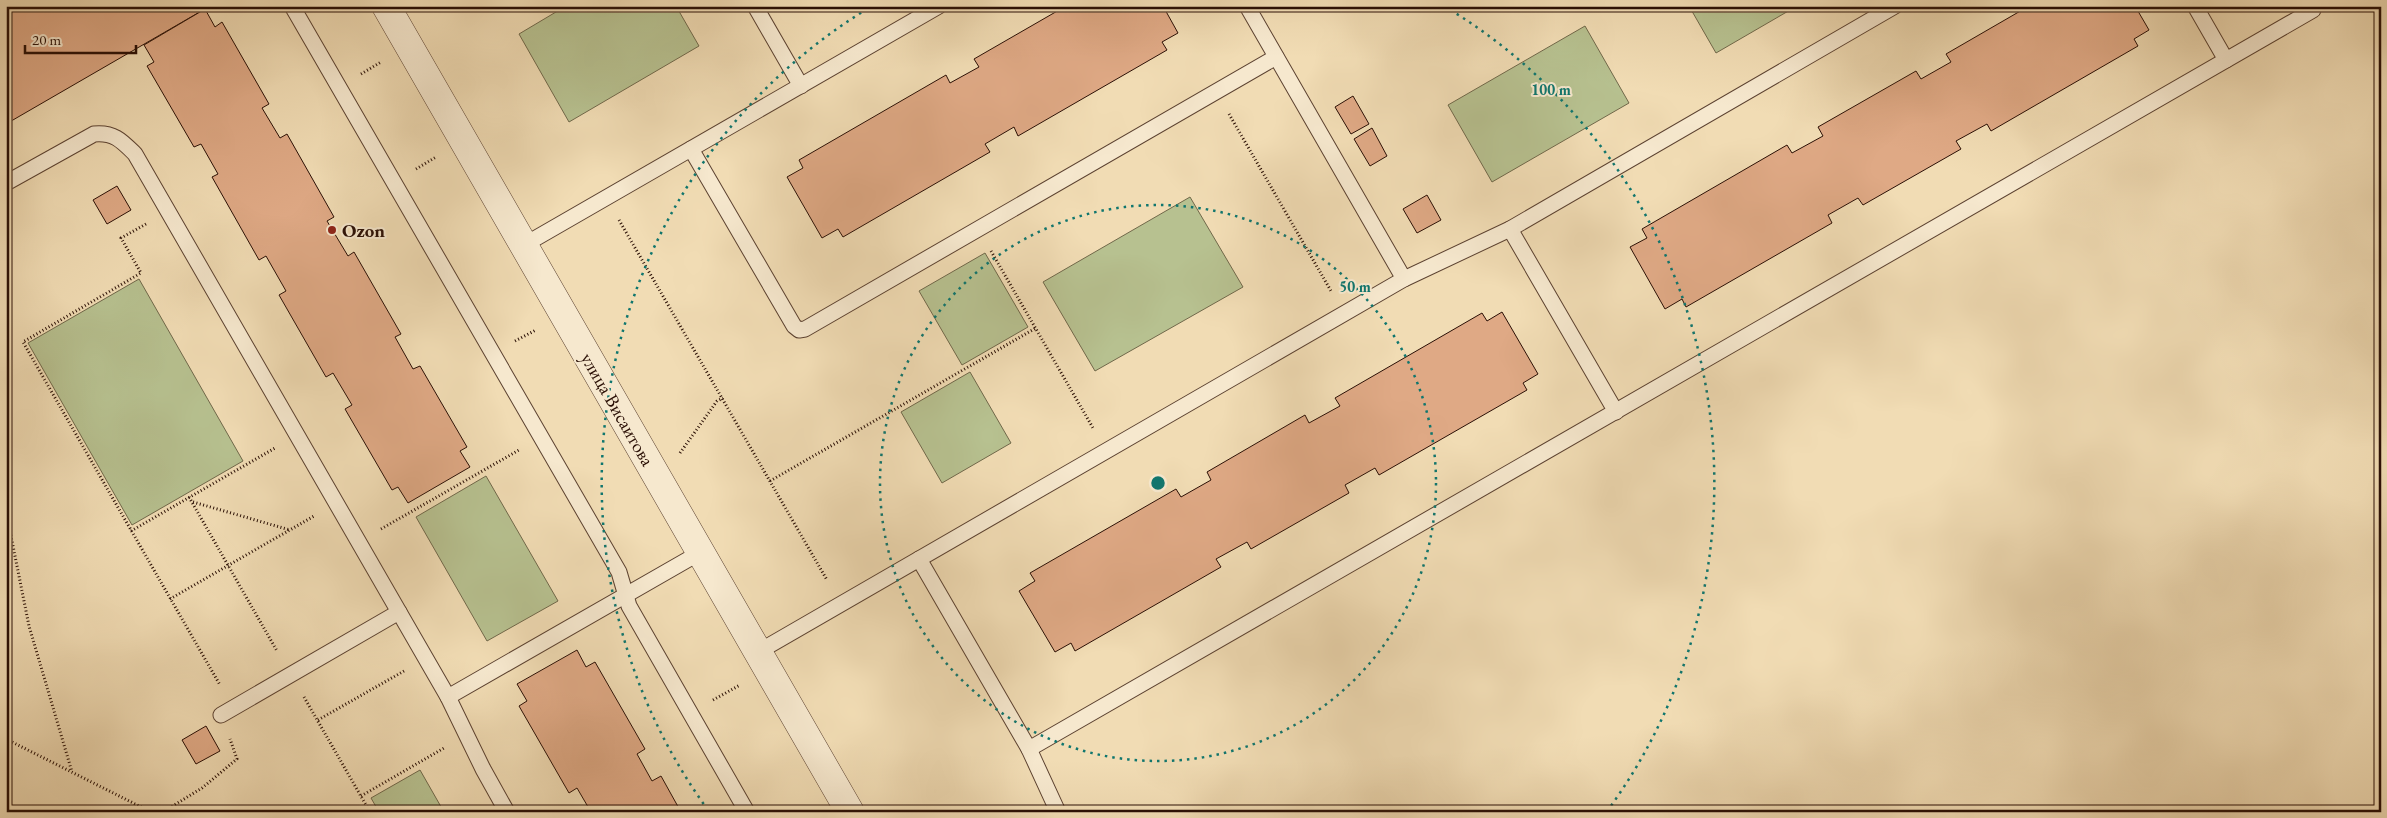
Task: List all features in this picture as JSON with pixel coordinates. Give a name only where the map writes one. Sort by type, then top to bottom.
[{"type":"street","name":"улица Висаитова","points":[[386,6],[850,812]]},
{"type":"lane","points":[[292,6],[619,572],[625,595],[747,812]]},
{"type":"lane","points":[[756,6],[801,86]]},
{"type":"lane","points":[[524,245],[939,6]]},
{"type":"lane","points":[[1247,6],[1404,279]]},
{"type":"lane","points":[[758,652],[1404,279],[1510,228],[1895,6]]},
{"type":"lane","points":[[2194,6],[2226,60]]},
{"type":"lane","points":[[1029,749],[2317,7]]},
{"type":"lane","points":[[691,149],[794,326],[799,330],[805,329],[1276,57]]},
{"type":"lane","points":[[6,183],[94,134],[107,133],[120,139],[136,154],[448,697],[466,736],[507,812]]},
{"type":"lane","points":[[1510,228],[1616,412]]},
{"type":"lane","points":[[448,697],[700,552]]},
{"type":"lane","points":[[919,559],[1029,749],[1058,812]]},
{"type":"lane","points":[[227,712],[399,612]]},
{"type":"path","points":[[360,74],[386,60]]},
{"type":"path","points":[[1216,92],[1344,314]]},
{"type":"path","points":[[412,171],[442,154]]},
{"type":"path","points":[[606,198],[841,604]]},
{"type":"path","points":[[163,812],[202,788],[237,760],[227,712],[170,599],[22,342],[141,273],[121,238],[168,212]]},
{"type":"path","points":[[978,229],[1106,451]]},
{"type":"path","points":[[512,343],[541,326]]},
{"type":"path","points":[[770,481],[1036,328]]},
{"type":"path","points":[[655,473],[673,463],[717,402],[722,398]]},
{"type":"path","points":[[131,531],[297,435]]},
{"type":"path","points":[[359,542],[541,437]]},
{"type":"path","points":[[192,502],[290,530]]},
{"type":"path","points":[[170,599],[336,503]]},
{"type":"path","points":[[6,511],[29,626],[72,772]]},
{"type":"path","points":[[318,720],[426,658]]},
{"type":"path","points":[[708,704],[744,682]]},
{"type":"path","points":[[361,796],[466,736]]},
{"type":"path","points":[[6,739],[151,812]]},
{"type":"green space","points":[[566,6],[676,6],[699,46],[569,122],[519,34]]},
{"type":"green space","points":[[1689,6],[1797,6],[1716,53]]},
{"type":"green space","points":[[1585,26],[1629,103],[1492,182],[1448,105]]},
{"type":"green space","points":[[1190,197],[1243,287],[1095,371],[1043,282]]},
{"type":"green space","points":[[985,253],[1028,327],[962,365],[919,291]]},
{"type":"green space","points":[[139,279],[243,461],[132,525],[28,343]]},
{"type":"green space","points":[[970,372],[1011,443],[942,483],[901,412]]},
{"type":"green space","points":[[486,476],[558,601],[487,641],[416,517]]},
{"type":"green space","points":[[420,770],[444,812],[379,812],[371,798]]},
{"type":"building","points":[[6,6],[210,6],[6,124]]},
{"type":"building","points":[[1066,6],[1163,6],[1178,33],[1162,42],[1167,50],[1018,136],[1014,127],[985,144],[990,152],[843,237],[838,229],[822,238],[787,177],[803,168],[799,160],[946,75],[950,83],[979,67],[974,59]]},
{"type":"building","points":[[2029,6],[2135,6],[2149,30],[2134,39],[2138,46],[1991,131],[1987,124],[1956,141],[1961,149],[1863,205],[1858,198],[1828,215],[1832,223],[1686,307],[1682,299],[1665,309],[1630,247],[1647,238],[1642,229],[1787,145],[1792,153],[1823,136],[1818,127],[1916,71],[1921,79],[1951,62],[1946,54]]},
{"type":"building","points":[[205,9],[215,27],[222,22],[269,104],[262,108],[280,138],[287,134],[334,217],[327,221],[348,256],[354,252],[401,334],[395,337],[413,369],[420,366],[467,447],[460,451],[470,467],[408,503],[398,487],[392,490],[345,409],[352,405],[333,373],[326,377],[279,295],[286,291],[266,256],[259,260],[212,177],[218,174],[201,144],[194,147],[147,66],[154,62],[144,45]]},
{"type":"building","points":[[1353,96],[1369,124],[1351,134],[1335,107]]},
{"type":"building","points":[[1372,128],[1387,156],[1370,166],[1354,139]]},
{"type":"building","points":[[117,186],[131,210],[107,224],[93,200]]},
{"type":"building","points":[[1427,195],[1441,220],[1417,233],[1403,209]]},
{"type":"building","points":[[1502,312],[1538,374],[1523,383],[1527,390],[1379,475],[1375,468],[1345,485],[1349,493],[1251,549],[1247,542],[1216,559],[1221,567],[1075,651],[1071,643],[1055,652],[1019,591],[1035,581],[1030,573],[1176,489],[1181,497],[1211,480],[1207,472],[1305,415],[1309,423],[1340,406],[1335,398],[1482,313],[1487,321]]},
{"type":"building","points":[[577,650],[586,667],[595,662],[645,749],[637,754],[652,781],[661,776],[681,812],[591,812],[577,788],[569,793],[519,706],[527,701],[517,684]]},
{"type":"building","points":[[206,726],[220,751],[196,764],[182,740]]},
{"type":"place","name":"Ozon","points":[[332,230]]}]
